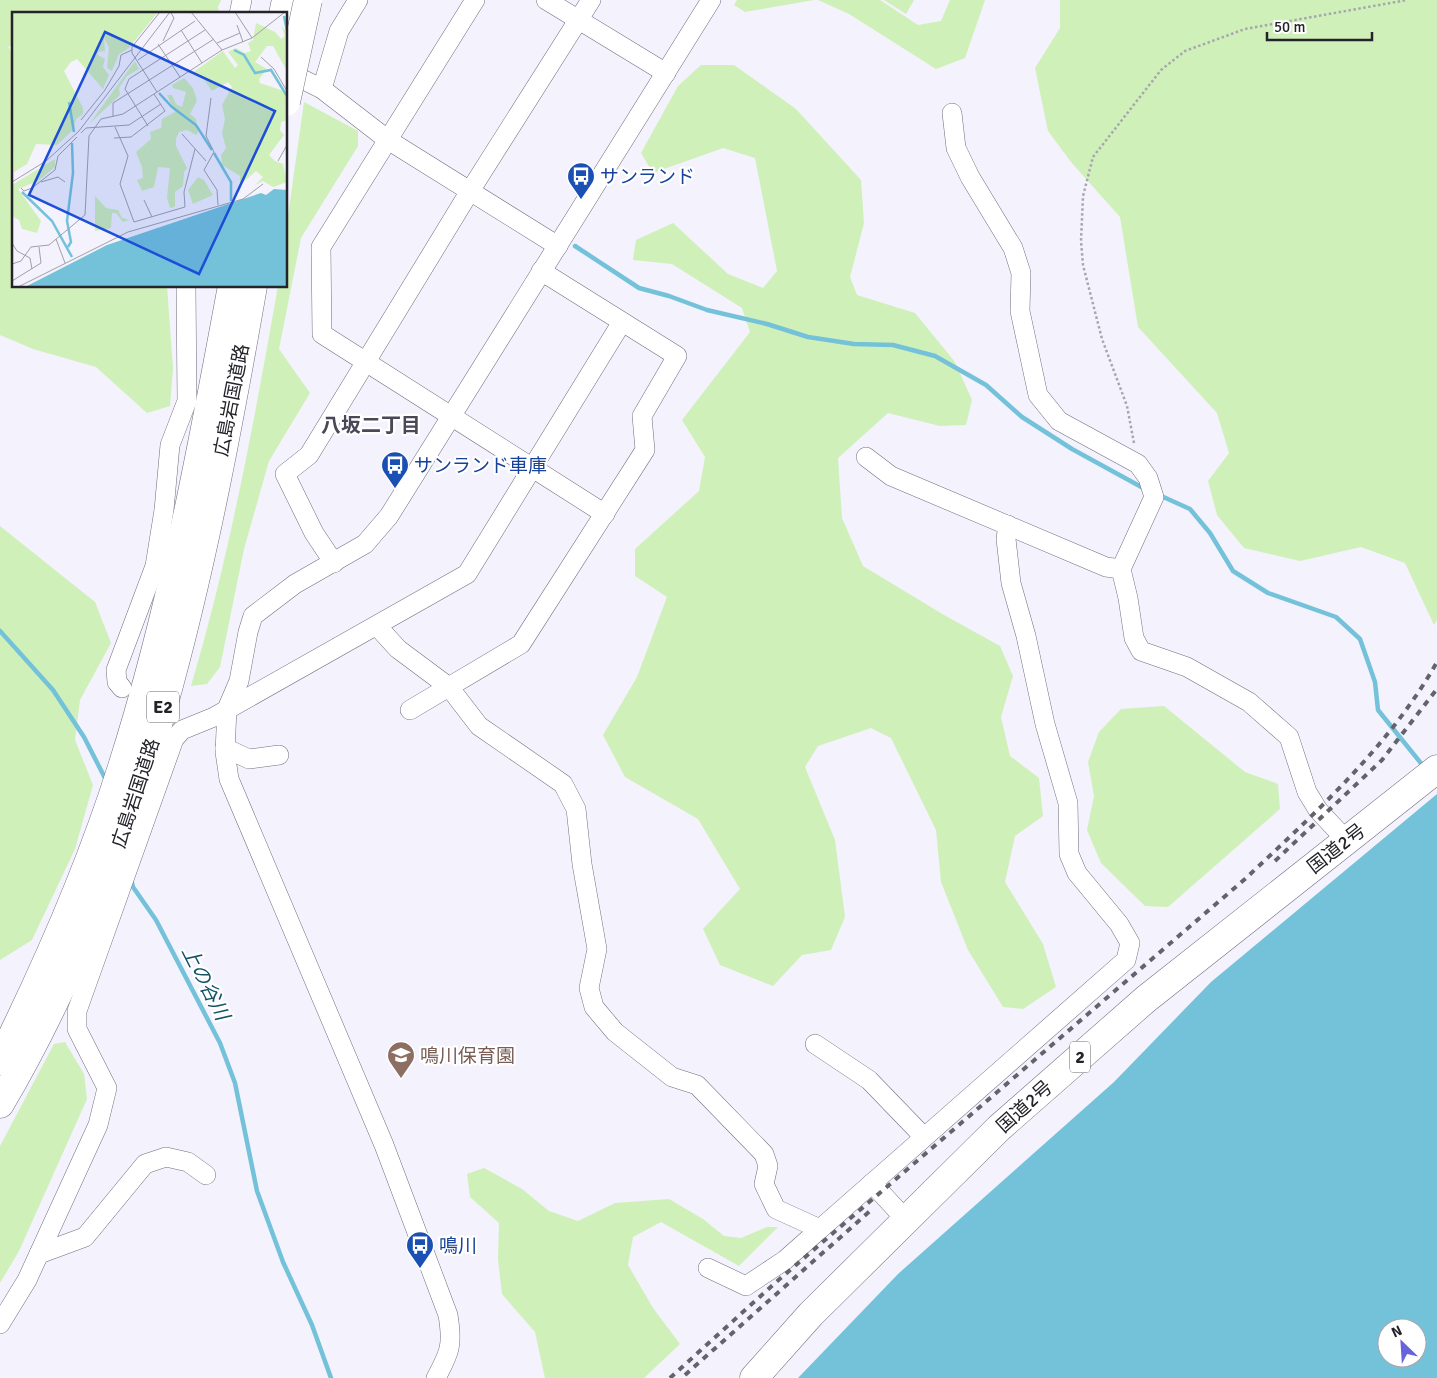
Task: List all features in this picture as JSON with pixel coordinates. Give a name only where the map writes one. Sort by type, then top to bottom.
[{"type":"highway","points":[[288,93],[308,0]]},
{"type":"highway","name":"広島岩国道路","points":[[0,1061],[38,984],[74,902],[128,750],[172,586],[205,432],[232,288]]},
{"type":"highway","name":"広島岩国道路","points":[[0,1104],[62,985],[118,848],[142,775],[162,709],[195,582],[253,288]]},
{"type":"highway","name":"国道2号","points":[[754,1378],[811,1314],[999,1128],[1146,999],[1437,769]]},
{"type":"street","points":[[322,89],[338,31],[358,0]]},
{"type":"street","points":[[476,0],[321,247],[322,334],[604,514]]},
{"type":"street","points":[[546,0],[666,74]]},
{"type":"street","points":[[334,563],[314,533],[285,474],[309,455],[470,191],[592,0]]},
{"type":"street","points":[[436,1378],[452,1339],[448,1315],[384,1145],[229,779],[225,748],[227,709],[239,681],[248,632],[253,616],[295,584],[365,544],[389,516],[711,0]]},
{"type":"street","points":[[288,72],[322,89],[388,140],[558,246]]},
{"type":"street","points":[[952,113],[956,148],[970,177],[1013,248],[1021,273],[1020,311],[1038,395],[1059,421],[1138,464],[1148,478],[1154,497],[1120,569],[1128,598],[1134,638],[1141,650],[1187,667],[1249,702],[1289,737],[1307,792],[1318,810],[1346,840]]},
{"type":"street","points":[[410,710],[522,644],[645,450],[642,416],[677,356],[541,271]]},
{"type":"street","points":[[122,688],[117,682],[116,670],[155,566],[164,510],[170,445],[187,401],[186,288]]},
{"type":"street","points":[[0,1324],[39,1254],[98,1125],[107,1088],[77,1029],[77,1011],[161,780],[174,739],[182,730],[214,717],[467,574],[533,470],[622,322]]},
{"type":"street","points":[[866,457],[891,476],[1106,567],[1120,569]]},
{"type":"street","points":[[708,1268],[746,1286],[785,1260],[1126,960],[1130,943],[1119,924],[1077,873],[1069,854],[1068,803],[1045,724],[1026,636],[1011,583],[1006,539],[1008,524]]},
{"type":"street","points":[[377,626],[398,649],[449,687],[479,726],[563,784],[576,809],[582,864],[597,949],[589,988],[594,1007],[615,1032],[672,1077],[697,1085],[764,1154],[768,1166],[764,1184],[776,1209],[820,1229]]},
{"type":"street","points":[[225,748],[249,759],[279,755]]},
{"type":"street","points":[[815,1044],[869,1080],[924,1137]]},
{"type":"street","points":[[39,1254],[85,1237],[145,1164],[166,1157],[188,1162],[206,1175]]},
{"type":"street","points":[[872,1183],[907,1220]]},
{"type":"path","points":[[1138,464],[1126,406],[1102,339],[1084,265],[1081,241],[1083,196],[1093,157],[1161,70],[1185,51],[1245,29],[1407,0]]},
{"type":"green space","points":[[0,0],[221,0],[218,7],[219,12],[12,12],[12,47],[8,46],[12,53],[12,288],[167,288],[173,368],[170,406],[147,413],[96,367],[33,349],[0,335]]},
{"type":"green space","points":[[737,0],[814,0],[745,12],[734,5]]},
{"type":"green space","points":[[818,0],[880,0],[918,25],[941,21],[950,0],[985,0],[965,58],[936,69],[849,14]]},
{"type":"green space","points":[[884,0],[914,0],[906,14]]},
{"type":"green space","points":[[1060,0],[1437,0],[1437,620],[1434,625],[1405,563],[1361,547],[1300,561],[1244,548],[1217,515],[1208,481],[1229,453],[1217,413],[1138,327],[1120,217],[1071,162],[1048,131],[1035,68],[1060,28]]},
{"type":"green space","points":[[701,65],[734,65],[796,109],[861,180],[864,223],[850,277],[857,295],[915,313],[955,362],[972,400],[966,425],[940,426],[888,413],[838,458],[842,518],[863,566],[1000,646],[1013,676],[1001,717],[1010,756],[1039,778],[1043,816],[1015,836],[1005,882],[1043,944],[1056,987],[1023,1009],[1003,1007],[968,950],[941,882],[936,830],[891,738],[871,728],[818,746],[805,767],[835,840],[845,917],[831,950],[802,955],[773,986],[720,965],[703,929],[740,889],[698,819],[625,777],[603,735],[637,677],[667,597],[635,576],[635,549],[699,491],[705,457],[682,420],[750,332],[742,308],[672,264],[633,260],[636,240],[673,223],[728,274],[763,288],[777,271],[755,158],[723,148],[653,173],[641,153],[678,86]]},
{"type":"green space","points":[[304,102],[358,131],[358,146],[301,238],[279,349],[310,393],[269,461],[244,549],[220,667],[207,684],[191,686],[218,587],[229,537],[250,438],[278,288],[288,288],[288,216]]},
{"type":"green space","points":[[0,526],[95,602],[111,643],[80,700],[75,740],[93,785],[75,849],[32,940],[0,960]]},
{"type":"green space","points":[[1164,706],[1245,772],[1278,784],[1280,809],[1168,907],[1145,906],[1101,863],[1087,830],[1094,796],[1088,762],[1099,732],[1121,709]]},
{"type":"green space","points":[[65,1042],[84,1074],[87,1099],[19,1251],[0,1283],[0,1146],[54,1044]]},
{"type":"green space","points":[[484,1168],[522,1189],[549,1211],[578,1221],[615,1203],[669,1199],[703,1219],[724,1236],[741,1238],[767,1227],[778,1227],[739,1266],[661,1222],[633,1237],[628,1265],[653,1308],[680,1344],[644,1378],[545,1378],[535,1332],[502,1294],[498,1259],[499,1223],[470,1197],[467,1174]]},
{"type":"water","points":[[1437,794],[1437,1378],[798,1378],[898,1274],[1114,1082],[1211,982]]},
{"type":"waterway","points":[[575,246],[639,288],[669,296],[707,310],[767,324],[808,337],[854,344],[893,345],[935,356],[986,385],[1022,417],[1072,449],[1145,489]]},
{"type":"waterway","points":[[1159,495],[1190,509],[1210,533],[1233,571],[1268,593],[1336,617],[1360,639],[1375,682],[1378,710],[1424,767]]},
{"type":"waterway","name":"上の谷川","points":[[0,631],[53,690],[84,737],[106,780]]},
{"type":"waterway","name":"上の谷川","points":[[131,879],[133,887],[156,920],[220,1043],[235,1083],[257,1191],[283,1262],[312,1325],[331,1378]]},
{"type":"railway","points":[[670,1378],[775,1283],[1245,879],[1324,804],[1374,751],[1418,693],[1437,662]]},
{"type":"railway","points":[[1275,861],[1382,760],[1437,689]]},
{"type":"railway","points":[[685,1375],[870,1211]]},
{"type":"place","name":"サンランド","points":[[581,200]]},
{"type":"place","name":"サンランド車庫","points":[[395,489]]},
{"type":"place","name":"鳴川保育園","points":[[401,1079]]},
{"type":"place","name":"鳴川","points":[[420,1269]]},
{"type":"district","name":"八坂二丁目","points":[[371,425]]}]
